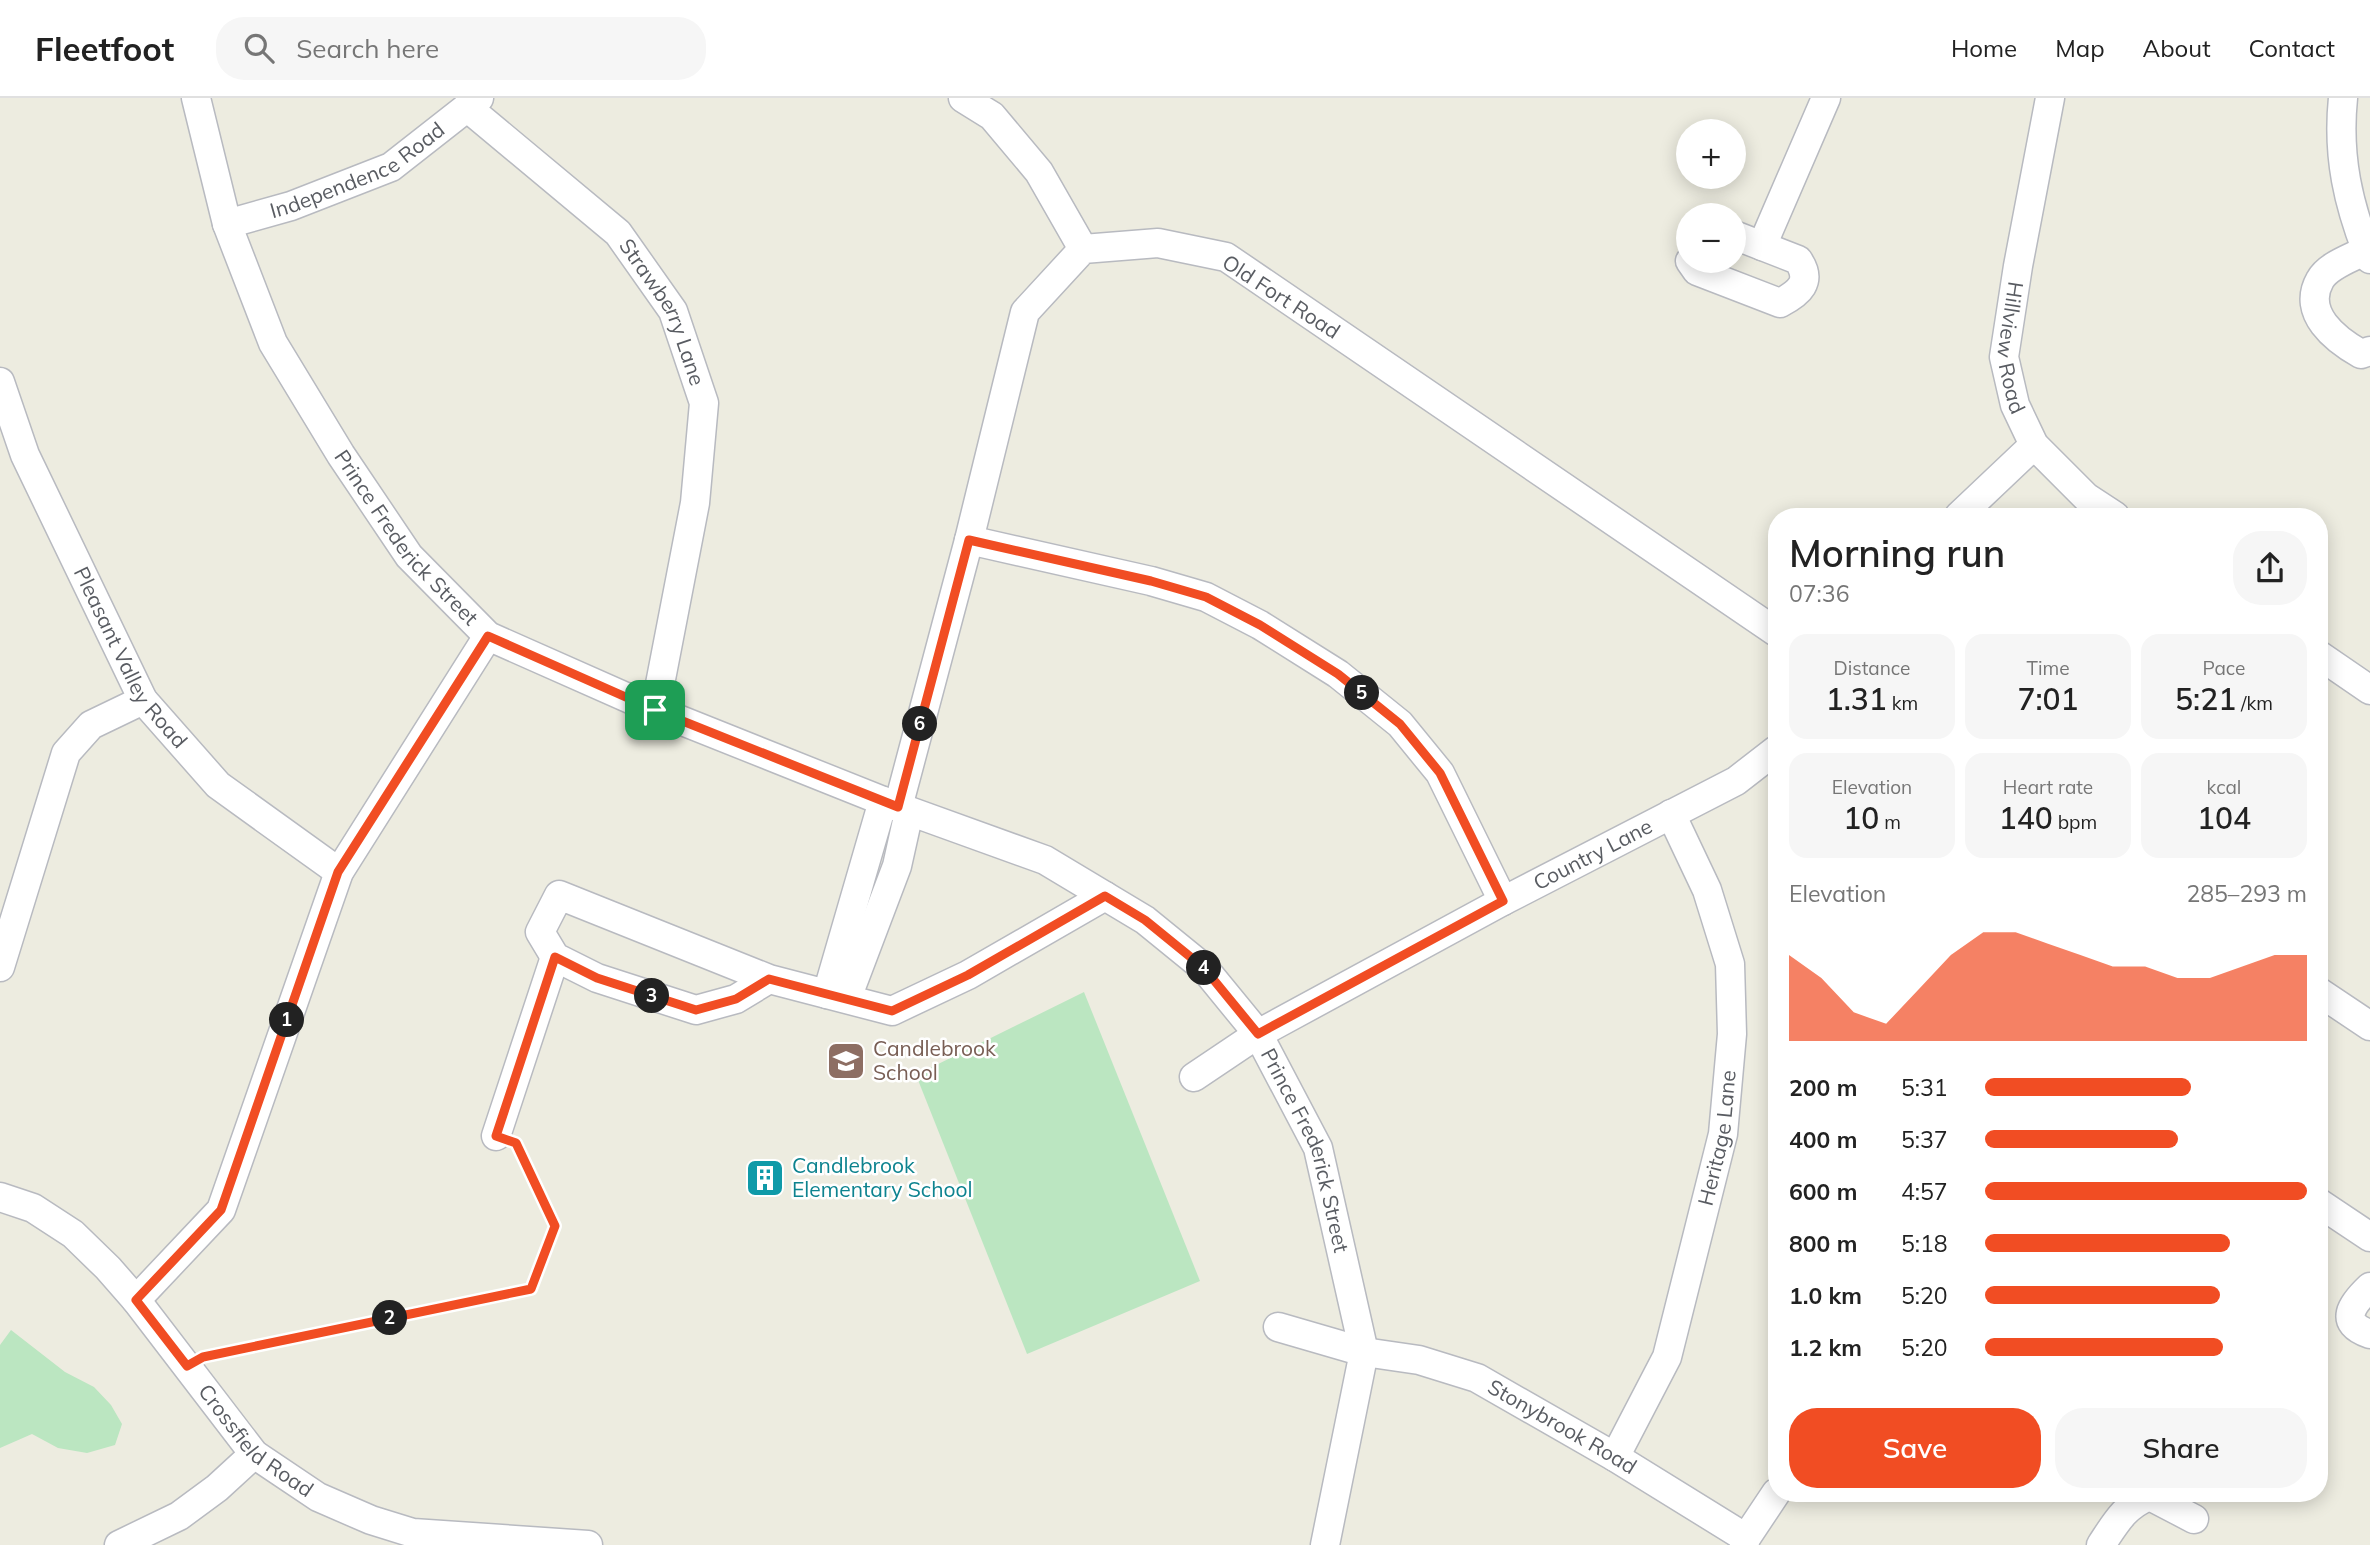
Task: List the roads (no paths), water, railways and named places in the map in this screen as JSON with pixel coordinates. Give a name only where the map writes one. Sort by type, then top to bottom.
[{"type":"street","name":"Prince Frederick Street","points":[[196,98],[227,224],[274,343],[341,455],[409,556],[488,636],[655,710],[897,807],[1045,860],[1145,920],[1204,968],[1258,1034],[1318,1148],[1364,1352],[1325,1545]]},
{"type":"street","points":[[837,996],[897,807],[969,540],[1025,312],[1083,250],[1039,172],[992,116],[963,98]]},
{"type":"street","points":[[1762,246],[1826,98]]},
{"type":"street","name":"Hillview Road","points":[[2050,98],[2018,266],[2004,357],[2015,405],[2034,445],[2086,497],[2103,508]]},
{"type":"street","points":[[2343,98],[2340,131],[2345,180],[2368,255],[2332,268],[2320,279],[2315,295],[2316,309],[2328,332],[2340,342],[2361,354],[2370,351]]},
{"type":"street","name":"Independence Road","points":[[227,224],[291,206],[391,167],[474,103]]},
{"type":"street","name":"Strawberry Lane","points":[[474,103],[618,233],[673,311],[704,403],[695,503],[655,710]]},
{"type":"street","points":[[1702,273],[1780,303],[1797,295],[1804,282],[1804,268],[1798,260],[1746,240]]},
{"type":"street","name":"Old Fort Road","points":[[1083,250],[1158,243],[1226,257],[1768,627]]},
{"type":"street","name":"Pleasant Valley Road","points":[[0,382],[26,455],[143,700],[218,785],[338,872]]},
{"type":"street","points":[[1967,508],[2034,445]]},
{"type":"street","points":[[969,540],[1151,581],[1206,597],[1260,625],[1338,674],[1400,724],[1440,773],[1503,901]]},
{"type":"street","points":[[136,1300],[221,1210],[338,872],[488,636]]},
{"type":"street","points":[[2328,659],[2367,678]]},
{"type":"street","points":[[0,967],[66,753],[91,725],[143,700]]},
{"type":"street","name":"Country Lane","points":[[1194,1077],[1258,1034],[1503,901],[1736,781],[1768,756]]},
{"type":"street","name":"Heritage Lane","points":[[1615,1457],[1667,1357],[1723,1134],[1732,1034],[1730,964],[1707,890],[1671,814]]},
{"type":"street","points":[[769,979],[736,999],[696,1010],[597,978],[555,957],[540,932],[559,895],[769,979],[892,1011],[968,975],[1105,896]]},
{"type":"street","points":[[496,1136],[555,957]]},
{"type":"street","points":[[2328,998],[2370,1026]]},
{"type":"street","name":"Crossfield Road","points":[[0,1197],[33,1208],[73,1234],[136,1300],[254,1454],[318,1497],[370,1520],[453,1541],[587,1545]]},
{"type":"street","points":[[2328,1209],[2370,1237]]},
{"type":"street","points":[[2370,1287],[2355,1301],[2350,1311],[2352,1322],[2360,1330],[2370,1334]]},
{"type":"street","name":"Stonybrook Road","points":[[1278,1327],[1364,1352],[1419,1360],[1477,1378],[1615,1457],[1745,1542]]},
{"type":"street","points":[[118,1545],[179,1516],[217,1488],[254,1454]]},
{"type":"street","points":[[1745,1542],[1770,1502]]},
{"type":"street","points":[[2101,1545],[2123,1512],[2135,1502]]},
{"type":"street","points":[[2161,1502],[2193,1519]]},
{"type":"place","name":"Candlebrook School","points":[[846,1061]]},
{"type":"place","name":"Candlebrook Elementary School","points":[[765,1178]]}]
